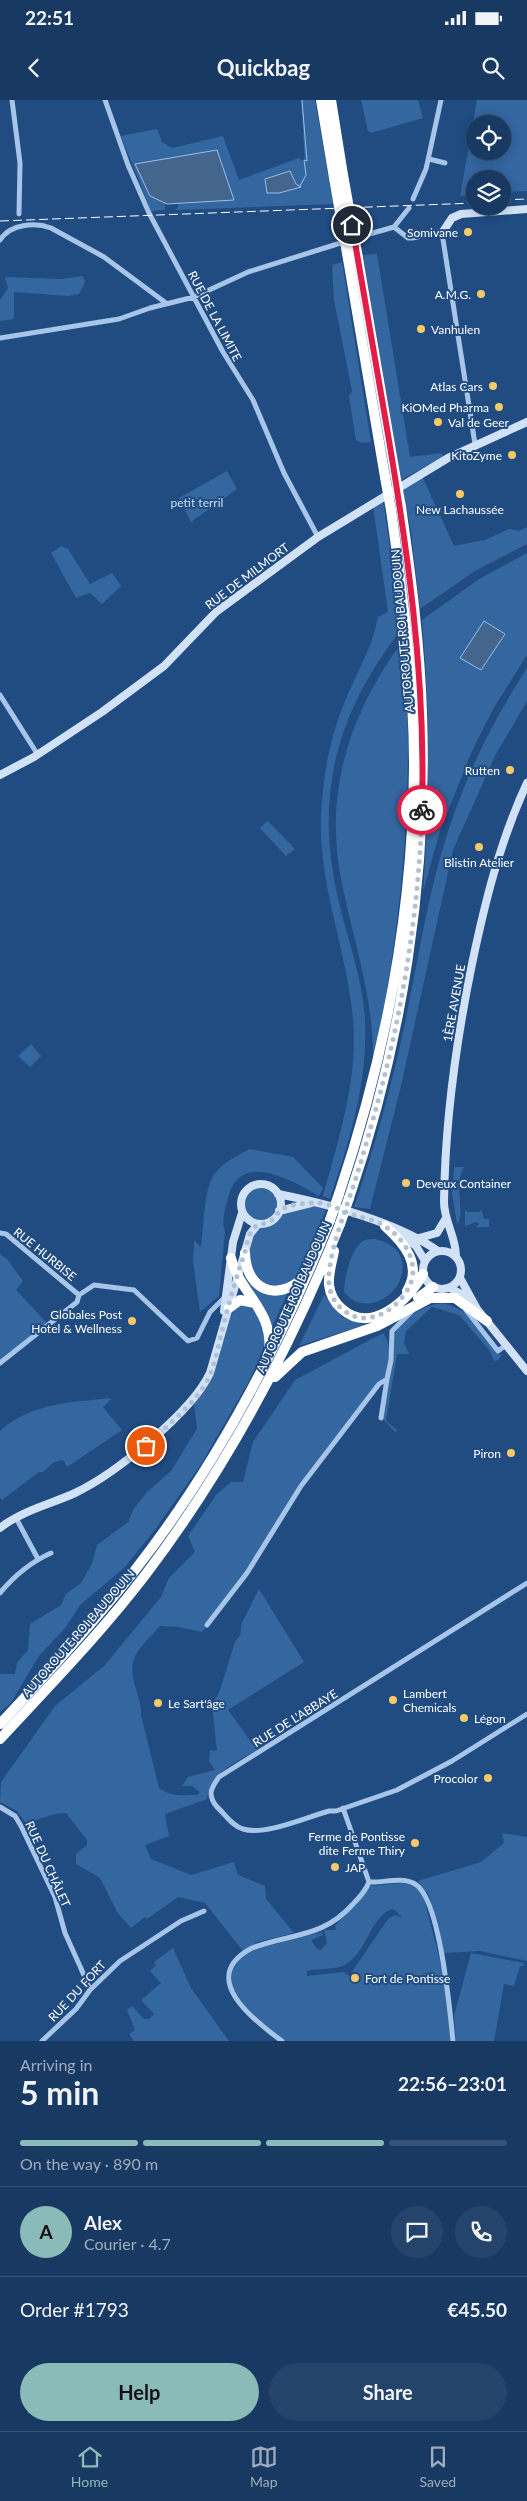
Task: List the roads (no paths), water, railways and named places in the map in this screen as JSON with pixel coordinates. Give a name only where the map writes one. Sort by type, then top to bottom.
[{"type":"highway","name":"AUTOROUTE ROI BAUDOUIN","points":[[0,1739],[70,1664],[145,1575],[212,1479],[269,1383],[297,1326],[344,1196],[370,1131],[390,1056],[409,958],[422,820],[422,714],[418,642],[414,608],[339,176],[321,100]]},
{"type":"highway","name":"AUTOROUTE ROI BAUDOUIN","points":[[331,100],[339,176]]},
{"type":"highway","name":"AUTOROUTE ROI BAUDOUIN","points":[[344,1196],[374,1078],[398,955],[408,876],[414,775],[409,648],[396,509]]},
{"type":"highway","name":"AUTOROUTE ROI BAUDOUIN","points":[[0,1724],[101,1613],[136,1569],[205,1470],[236,1421],[269,1359],[335,1222]]},
{"type":"highway","points":[[335,1222],[329,1280],[335,1300],[346,1312],[363,1318],[375,1317],[422,1301],[445,1296],[455,1298],[467,1305],[487,1321]]},
{"type":"highway","points":[[385,1226],[404,1245],[413,1265],[411,1284],[395,1311]]},
{"type":"highway","points":[[244,1253],[250,1276],[258,1285],[270,1290],[281,1290],[293,1286],[309,1273]]},
{"type":"highway","points":[[231,1258],[237,1276],[256,1303],[269,1329],[269,1359]]},
{"type":"highway","points":[[269,1383],[302,1352],[377,1326],[412,1293],[423,1274]]},
{"type":"highway","points":[[395,1311],[433,1287]]},
{"type":"highway","points":[[226,1309],[240,1300],[256,1303]]},
{"type":"street","points":[[12,100],[20,163],[19,214]]},
{"type":"street","name":"RUE DE LA LIMITE","points":[[105,100],[128,165],[149,213],[223,352],[253,400],[284,473],[318,537]]},
{"type":"street","points":[[413,199],[429,159],[442,100]]},
{"type":"street","points":[[429,159],[445,162]]},
{"type":"street","points":[[0,338],[105,323],[166,303],[194,297],[248,272],[394,227],[409,208]]},
{"type":"street","points":[[475,444],[442,233],[443,228],[452,218],[461,214],[527,209]]},
{"type":"street","points":[[0,240],[8,230],[18,227],[43,226],[51,228],[104,257],[166,303]]},
{"type":"street","points":[[394,227],[408,238],[417,237],[425,232],[442,233]]},
{"type":"street","name":"RUE DE MILMORT","points":[[0,776],[38,755],[102,712],[164,666],[216,612],[318,537],[426,470],[475,444],[527,422]]},
{"type":"street","points":[[0,695],[38,755]]},
{"type":"street","name":"1ÈRE AVENUE","points":[[456,1256],[456,1243],[446,1218],[444,1204],[447,1142],[462,1012],[490,885],[506,833],[527,783]]},
{"type":"street","points":[[226,1309],[225,1297],[235,1234],[242,1213],[242,1198],[251,1186],[266,1185],[278,1194],[319,1202],[419,1238],[440,1251],[456,1256],[461,1266],[460,1278],[477,1309]]},
{"type":"street","points":[[0,1528],[16,1518],[91,1485],[146,1446],[200,1392],[207,1380],[216,1355],[226,1309],[251,1231],[258,1224],[273,1220],[279,1211],[278,1194]]},
{"type":"street","points":[[279,1211],[294,1206],[319,1202]]},
{"type":"street","points":[[242,1213],[249,1220],[258,1224]]},
{"type":"street","points":[[419,1238],[437,1233],[446,1218]]},
{"type":"street","points":[[385,1226],[412,1242],[425,1261],[423,1274],[427,1282],[433,1287],[441,1290],[450,1288],[460,1278]]},
{"type":"street","name":"RUE HURBISE","points":[[0,1233],[6,1234],[79,1294],[94,1285],[134,1290],[188,1341],[197,1338],[213,1308],[225,1297]]},
{"type":"street","points":[[425,1261],[450,1243],[453,1233]]},
{"type":"street","points":[[450,1288],[463,1295],[477,1309],[527,1371]]},
{"type":"street","points":[[0,1363],[77,1302],[79,1294]]},
{"type":"street","points":[[381,1418],[390,1360],[392,1332],[413,1311],[432,1302],[447,1302],[461,1307],[478,1323],[498,1350],[506,1345]]},
{"type":"street","points":[[213,1308],[226,1309]]},
{"type":"street","points":[[207,1625],[247,1573],[301,1486],[379,1384],[387,1379]]},
{"type":"street","points":[[16,1518],[38,1559]]},
{"type":"street","points":[[0,1592],[38,1559],[51,1552]]},
{"type":"street","name":"RUE DE L'ABBAYE","points":[[527,1583],[219,1777],[211,1788],[213,1802],[241,1829],[262,1831],[344,1808],[397,1790],[452,1761],[527,1714]]},
{"type":"street","name":"RUE DU CHÂLET","points":[[0,1807],[15,1816],[21,1826],[55,1897],[65,1933],[90,1990]]},
{"type":"street","points":[[282,2041],[259,2024],[237,2003],[229,1981],[234,1964],[244,1953],[252,1948],[332,1924],[352,1906],[366,1888],[369,1882],[344,1808]]},
{"type":"street","points":[[369,1882],[410,1881],[424,1892],[441,1954],[448,1992],[453,2041]]},
{"type":"street","name":"RUE DU FORT","points":[[42,2041],[76,2009],[90,1990],[130,1952],[153,1941],[181,1921],[204,1911]]},
{"type":"waterway","points":[[300,186],[306,175],[304,160],[307,161],[302,100]]},
{"type":"railway","points":[[511,200],[527,199]]},
{"type":"railway","points":[[0,221],[466,203]]},
{"type":"place","name":"Somivane","points":[[468,232]]},
{"type":"place","name":"A.M.G.","points":[[481,294]]},
{"type":"place","name":"Vanhulen","points":[[421,329]]},
{"type":"place","name":"Atlas Cars","points":[[493,386]]},
{"type":"place","name":"KiOMed Pharma","points":[[499,407]]},
{"type":"place","name":"Val de Geer","points":[[438,422]]},
{"type":"place","name":"KitoZyme","points":[[512,455]]},
{"type":"place","name":"New Lachaussée","points":[[460,494]]},
{"type":"place","name":"Rutten","points":[[510,770]]},
{"type":"place","name":"Blistin Atelier","points":[[479,847]]},
{"type":"place","name":"Deveux Container","points":[[406,1183]]},
{"type":"place","name":"Globales Post Hotel & Wellness","points":[[132,1321]]},
{"type":"place","name":"Piron","points":[[511,1453]]},
{"type":"place","name":"Lambert Chemicals","points":[[393,1700]]},
{"type":"place","name":"Le Sart'âge","points":[[158,1703]]},
{"type":"place","name":"Légon","points":[[464,1718]]},
{"type":"place","name":"Procolor","points":[[488,1778]]},
{"type":"place","name":"Ferme de Pontisse dite Ferme Thiry","points":[[415,1843]]},
{"type":"place","name":"JAP","points":[[335,1867]]},
{"type":"place","name":"Fort de Pontisse","points":[[355,1978]]},
{"type":"park label","name":"petit terril","points":[[197,502]]}]
